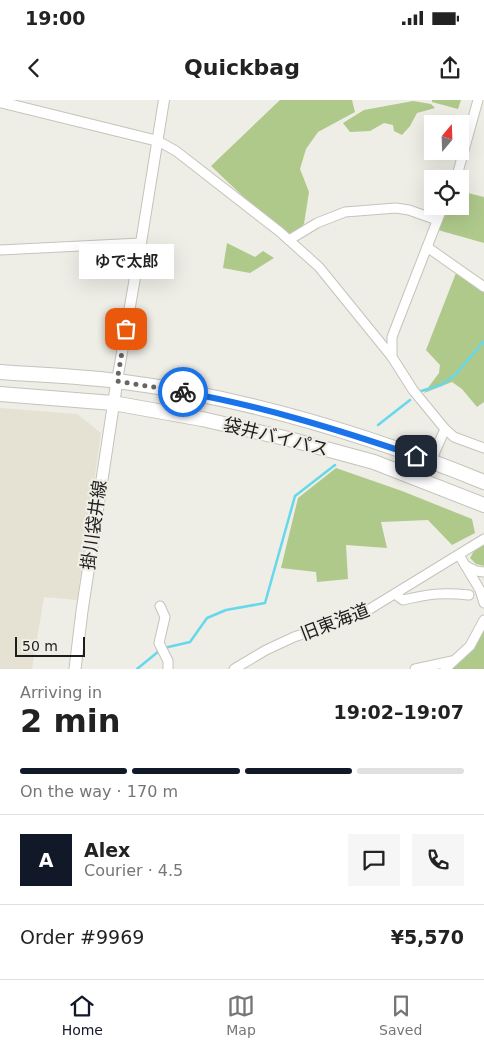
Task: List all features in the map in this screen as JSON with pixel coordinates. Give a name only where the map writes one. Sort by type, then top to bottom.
[{"type":"highway","name":"袋井バイパス","points":[[0,372],[117,381],[217,398],[336,429],[431,461],[484,482]]},
{"type":"highway","name":"袋井バイパス","points":[[0,394],[113,403],[202,419],[289,439],[364,460],[429,482],[484,504]]},
{"type":"main road","name":"掛川袋井線","points":[[75,669],[82,610],[117,381]]},
{"type":"street","points":[[117,381],[164,100]]},
{"type":"street","points":[[459,170],[478,100]]},
{"type":"street","points":[[0,102],[158,141],[176,152],[289,240],[319,267],[392,357],[413,390],[444,429],[454,437],[484,448]]},
{"type":"street","points":[[289,240],[317,223],[345,212],[396,208],[409,210],[437,220]]},
{"type":"street","points":[[392,357],[392,337],[439,215]]},
{"type":"street","points":[[0,250],[141,243]]},
{"type":"street","points":[[427,247],[484,287]]},
{"type":"street","points":[[431,461],[444,429]]},
{"type":"street","name":"旧東海道","points":[[234,669],[266,650],[294,638],[360,615],[484,539]]},
{"type":"street","points":[[459,555],[480,590],[484,603]]},
{"type":"street","points":[[466,566],[476,571],[484,572]]},
{"type":"street","points":[[395,594],[403,600],[433,593],[448,592],[469,595]]},
{"type":"street","points":[[160,606],[165,617],[159,643],[168,661],[168,669]]},
{"type":"street","points":[[445,669],[470,646],[484,620]]},
{"type":"street","points":[[415,669],[455,660]]},
{"type":"shaded area","points":[[0,408],[77,414],[101,433],[77,600],[44,597],[32,669],[0,669]]},
{"type":"green space","points":[[280,100],[352,100],[355,112],[318,132],[306,149],[300,169],[309,192],[304,224],[288,239],[211,166]]},
{"type":"green space","points":[[432,100],[461,100],[458,109],[432,102]]},
{"type":"green space","points":[[413,101],[431,104],[435,108],[417,113],[410,126],[402,135],[394,131],[393,125],[384,123],[370,131],[350,132],[343,123],[364,110]]},
{"type":"green space","points":[[469,193],[484,197],[484,243],[438,230],[442,215],[469,215]]},
{"type":"green space","points":[[227,243],[255,257],[263,251],[274,258],[250,273],[223,268]]},
{"type":"green space","points":[[456,273],[484,288],[484,402],[477,407],[462,389],[452,382],[424,393],[439,373],[440,365],[426,350]]},
{"type":"green space","points":[[336,468],[402,491],[472,519],[475,533],[452,545],[428,520],[381,522],[387,548],[346,545],[348,579],[317,582],[316,572],[281,568],[298,498]]},
{"type":"green space","points":[[484,545],[484,566],[476,564],[470,558],[475,549]]},
{"type":"green space","points":[[484,629],[484,669],[443,669],[462,657],[477,642]]},
{"type":"waterway","points":[[421,391],[441,385],[455,375],[484,341]]},
{"type":"waterway","points":[[378,425],[410,400]]},
{"type":"waterway","points":[[164,648],[190,642],[207,618],[226,610],[265,603],[295,496],[335,465]]},
{"type":"waterway","points":[[137,669],[159,651]]},
{"type":"way so far","points":[[126,329],[117,381],[183,392]]},
{"type":"place","name":"ゆで太郎","points":[[126,329]]},
{"type":"route","points":[[183,392],[251,406],[336,429],[416,456]]}]
